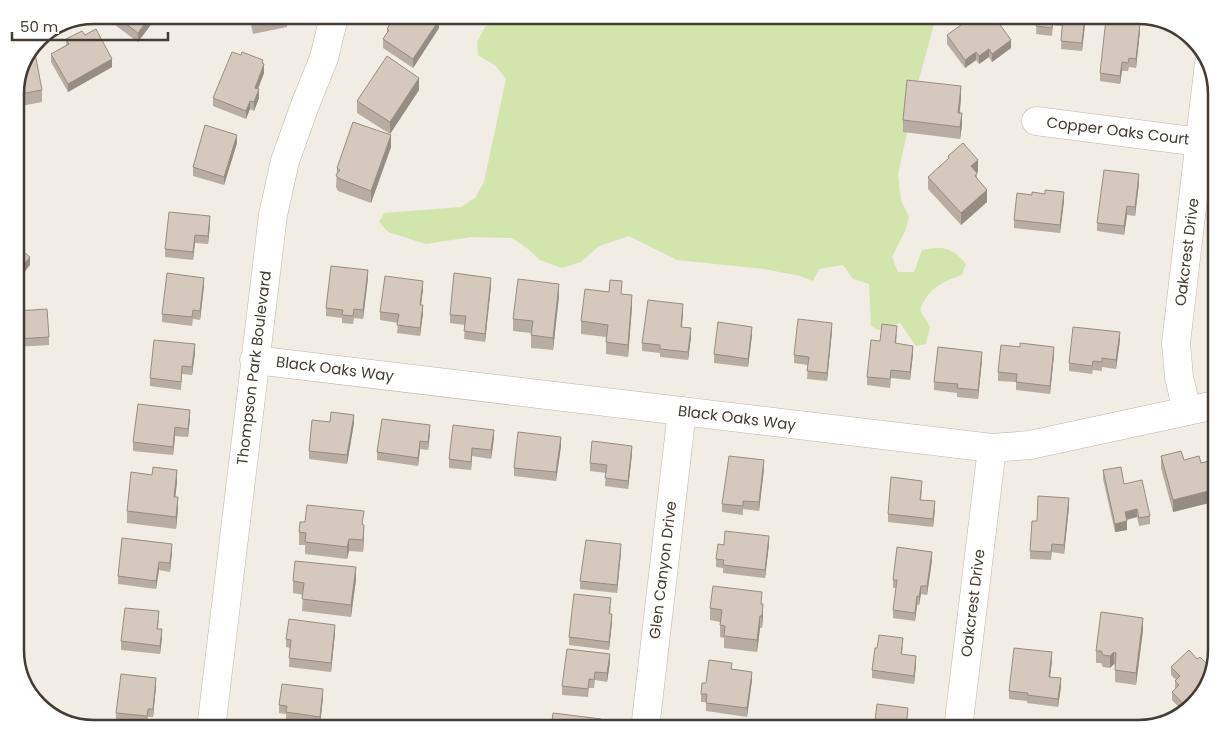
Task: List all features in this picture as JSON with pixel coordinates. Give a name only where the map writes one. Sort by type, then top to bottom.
[{"type":"street","name":"Thompson Park Boulevard","points":[[212,720],[273,215],[284,161],[324,58],[332,24]]},
{"type":"street","name":"Oakcrest Drive","points":[[1187,411],[1179,377],[1176,343],[1207,80]]},
{"type":"street","name":"Copper Oaks Court","points":[[1036,121],[1200,142]]},
{"type":"street","name":"Black Oaks Way","points":[[254,360],[992,448],[1030,445],[1187,411],[1208,408]]},
{"type":"street","name":"Glen Canyon Drive","points":[[646,720],[682,411]]},
{"type":"street","name":"Oakcrest Drive","points":[[959,720],[992,448]]},
{"type":"green space","points":[[490,24],[934,24],[918,83],[898,174],[901,200],[909,217],[905,231],[892,257],[898,272],[914,272],[922,250],[930,249],[947,249],[956,254],[966,264],[962,275],[936,287],[923,303],[920,310],[930,327],[926,344],[916,346],[900,323],[878,330],[871,326],[869,284],[853,279],[843,265],[819,269],[813,281],[800,276],[764,269],[677,260],[629,236],[599,246],[581,262],[562,268],[540,260],[512,238],[471,237],[426,244],[388,232],[379,222],[384,213],[461,207],[475,198],[484,182],[506,79],[496,66],[478,55],[477,42],[485,27]]},
{"type":"building","points":[[126,24],[144,24],[138,33]]},
{"type":"building","points":[[390,24],[436,24],[413,59],[383,39],[389,30],[387,29]]},
{"type":"building","points":[[962,24],[999,24],[1011,40],[992,54],[989,49],[979,56],[976,52],[965,60],[947,35]]},
{"type":"building","points":[[1036,24],[1052,24],[1052,28],[1036,26]]},
{"type":"building","points":[[1062,24],[1084,24],[1082,43],[1061,41]]},
{"type":"building","points":[[1105,24],[1140,24],[1136,59],[1129,58],[1128,63],[1122,62],[1120,76],[1100,73]]},
{"type":"building","points":[[96,29],[112,59],[68,84],[51,54],[69,44],[66,39],[82,31],[85,35]]},
{"type":"building","points":[[232,52],[241,55],[242,52],[263,60],[262,63],[264,64],[255,88],[259,89],[254,102],[250,101],[246,111],[213,98]]},
{"type":"building","points":[[35,55],[42,90],[24,93],[26,75]]},
{"type":"building","points":[[387,56],[419,78],[390,122],[357,101]]},
{"type":"building","points":[[907,80],[961,86],[958,113],[962,113],[960,127],[903,120]]},
{"type":"building","points":[[353,122],[391,135],[371,191],[338,178],[336,175],[340,170],[337,168]]},
{"type":"building","points":[[205,125],[237,135],[224,177],[193,167]]},
{"type":"building","points":[[963,143],[978,160],[971,166],[977,173],[975,176],[987,190],[961,213],[928,177]]},
{"type":"building","points":[[1104,170],[1139,174],[1135,207],[1127,206],[1124,226],[1097,223]]},
{"type":"building","points":[[1045,190],[1064,192],[1060,225],[1014,220],[1017,193],[1032,195],[1032,192],[1045,194]]},
{"type":"building","points":[[169,212],[210,216],[208,236],[195,235],[193,252],[165,249]]},
{"type":"building","points":[[24,252],[30,257],[24,264]]},
{"type":"building","points":[[331,266],[368,270],[363,310],[354,309],[353,316],[342,315],[343,310],[326,308]]},
{"type":"building","points":[[167,273],[204,278],[200,311],[193,310],[192,317],[162,314]]},
{"type":"building","points":[[454,273],[491,278],[485,334],[464,331],[466,316],[450,315]]},
{"type":"building","points":[[385,276],[423,281],[420,305],[423,305],[420,328],[397,325],[399,314],[380,312]]},
{"type":"building","points":[[518,279],[559,284],[553,338],[531,335],[533,321],[513,319]]},
{"type":"building","points":[[610,280],[622,281],[621,294],[632,295],[628,345],[606,342],[608,325],[581,321],[585,289],[609,292]]},
{"type":"building","points":[[648,300],[683,304],[681,327],[691,328],[688,352],[660,349],[660,345],[642,343]]},
{"type":"building","points":[[47,309],[49,337],[24,338],[24,310]]},
{"type":"building","points":[[798,319],[832,323],[827,373],[807,371],[809,357],[794,355]]},
{"type":"building","points":[[718,322],[752,327],[748,359],[714,354]]},
{"type":"building","points":[[882,324],[897,326],[895,343],[913,346],[910,372],[891,370],[890,379],[867,377],[871,340],[880,341]]},
{"type":"building","points":[[1073,327],[1120,332],[1116,360],[1102,358],[1102,362],[1093,361],[1092,366],[1069,363]]},
{"type":"building","points":[[154,340],[195,344],[192,367],[182,366],[181,382],[150,378]]},
{"type":"building","points":[[1020,343],[1054,347],[1050,386],[1016,382],[1017,374],[998,372],[1001,345],[1020,347]]},
{"type":"building","points":[[938,347],[982,352],[978,390],[957,388],[958,384],[934,382]]},
{"type":"building","points":[[138,404],[190,410],[188,429],[175,427],[173,447],[133,442]]},
{"type":"building","points":[[331,412],[354,415],[347,455],[309,451],[312,420],[330,422]]},
{"type":"building","points":[[382,419],[430,425],[428,442],[420,441],[418,458],[377,452]]},
{"type":"building","points":[[453,425],[494,430],[491,450],[472,448],[471,462],[449,459]]},
{"type":"building","points":[[518,432],[561,437],[556,472],[514,468]]},
{"type":"building","points":[[592,441],[632,446],[628,481],[605,478],[607,465],[590,463]]},
{"type":"building","points":[[1181,451],[1184,460],[1199,456],[1201,463],[1208,461],[1208,491],[1173,500],[1161,456]]},
{"type":"building","points":[[729,456],[764,460],[759,502],[743,501],[743,506],[722,504]]},
{"type":"building","points":[[153,467],[177,470],[174,497],[178,497],[176,517],[127,511],[131,472],[152,475]]},
{"type":"building","points":[[1121,467],[1124,484],[1142,480],[1150,516],[1139,518],[1137,509],[1125,512],[1127,521],[1115,524],[1103,470]]},
{"type":"building","points":[[891,477],[922,481],[920,500],[935,501],[933,519],[888,514]]},
{"type":"building","points":[[1038,496],[1069,498],[1064,545],[1052,544],[1051,552],[1030,551],[1032,521],[1037,521]]},
{"type":"building","points":[[307,505],[364,511],[362,524],[364,525],[363,540],[349,539],[347,547],[305,542],[306,533],[299,532],[300,522],[305,522]]},
{"type":"building","points":[[725,531],[769,536],[765,570],[723,565],[724,560],[716,559],[718,544],[724,545]]},
{"type":"building","points":[[122,538],[172,544],[170,563],[159,562],[156,581],[118,576]]},
{"type":"building","points":[[586,540],[621,544],[617,585],[580,581]]},
{"type":"building","points":[[897,547],[932,552],[927,586],[921,586],[919,597],[917,596],[915,613],[893,610],[897,580],[893,580]]},
{"type":"building","points":[[295,561],[356,567],[351,605],[302,599],[304,583],[293,581]]},
{"type":"building","points":[[713,586],[762,592],[762,616],[760,616],[757,640],[724,636],[725,626],[720,625],[722,610],[710,608]]},
{"type":"building","points":[[574,594],[611,598],[609,614],[612,614],[609,642],[569,637]]},
{"type":"building","points":[[125,608],[159,611],[157,629],[162,629],[160,646],[121,641]]},
{"type":"building","points":[[1101,612],[1143,618],[1136,673],[1115,670],[1116,653],[1114,652],[1110,656],[1103,655],[1101,651],[1096,651]]},
{"type":"building","points":[[289,619],[335,625],[331,663],[289,658],[291,640],[286,639]]},
{"type":"building","points":[[879,635],[903,638],[901,654],[916,656],[914,676],[872,670]]},
{"type":"building","points":[[1014,648],[1052,652],[1049,677],[1061,678],[1058,699],[1009,691]]},
{"type":"building","points":[[567,649],[610,654],[607,673],[595,672],[594,680],[589,679],[588,689],[562,686]]},
{"type":"building","points":[[1189,650],[1197,659],[1200,657],[1206,663],[1208,662],[1199,685],[1183,704],[1172,692],[1179,685],[1175,681],[1180,676],[1171,667]]},
{"type":"building","points":[[709,660],[732,663],[731,669],[752,672],[747,708],[706,703],[707,694],[701,694],[702,683],[706,683]]},
{"type":"building","points":[[121,674],[156,678],[153,709],[148,709],[147,716],[116,713]]},
{"type":"building","points":[[282,684],[323,689],[320,717],[286,712],[287,706],[279,705]]},
{"type":"building","points":[[877,704],[908,708],[907,720],[875,720]]},
{"type":"building","points":[[553,713],[601,719],[601,720],[552,720]]}]
